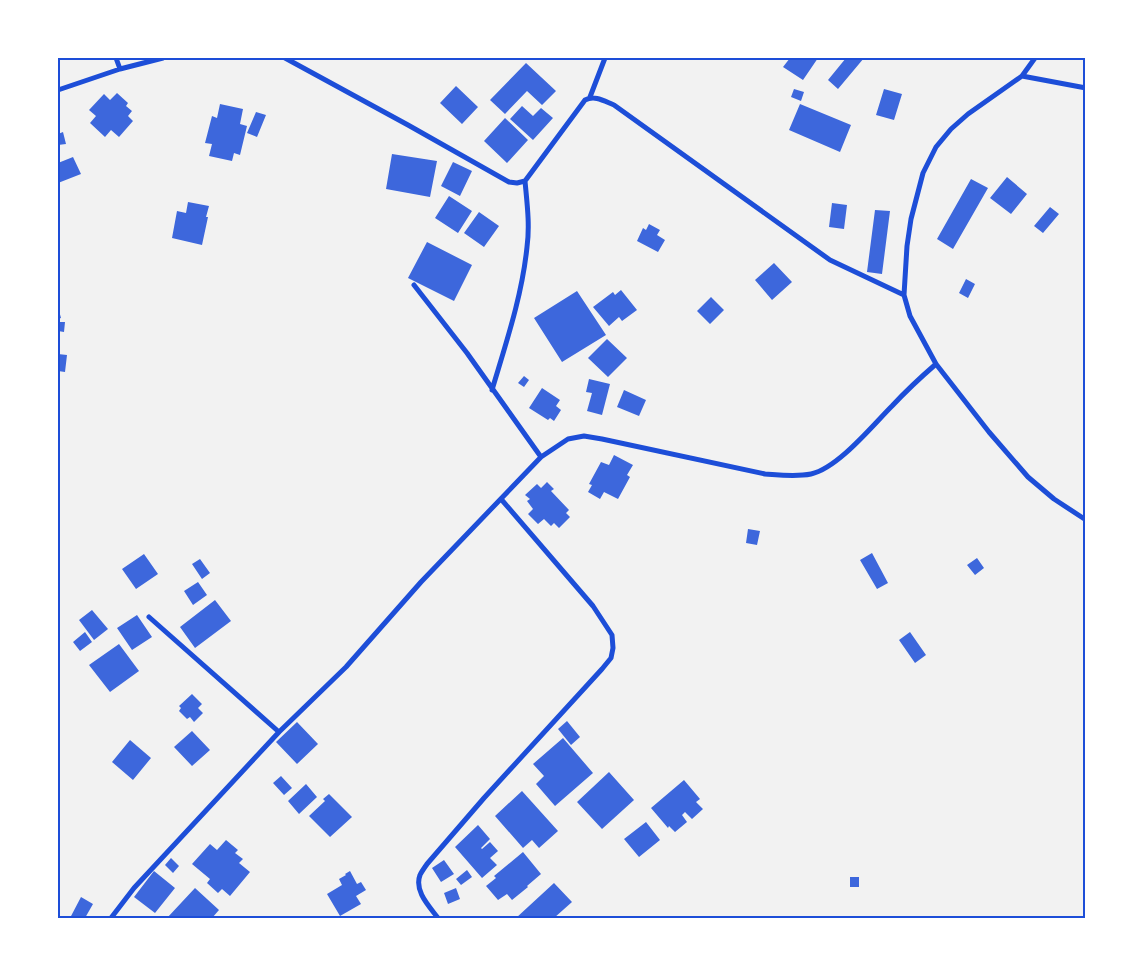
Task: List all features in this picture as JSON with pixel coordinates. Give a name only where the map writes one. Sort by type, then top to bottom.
[{"type":"street","points":[[116,58],[120,69]]},
{"type":"street","points":[[58,90],[120,69],[163,58]]},
{"type":"street","points":[[285,58],[408,124],[509,182],[525,181],[585,100],[590,97],[598,98],[614,105],[830,260],[904,295]]},
{"type":"street","points":[[590,97],[604,58]]},
{"type":"street","points":[[1035,58],[1022,76],[968,114],[951,129],[936,148],[923,173],[913,212],[907,246],[904,295],[910,316],[936,364],[988,432],[1028,477],[1054,499],[1086,520]]},
{"type":"street","points":[[1022,76],[1086,88]]},
{"type":"street","points":[[492,390],[523,280],[528,238],[525,181]]},
{"type":"street","points":[[414,285],[541,457]]},
{"type":"street","points":[[111,918],[134,888],[279,732],[346,667],[420,582],[541,457],[568,439],[584,436],[765,474],[792,476],[812,474],[831,465],[850,450],[913,384],[936,364]]},
{"type":"street","points":[[438,918],[421,894],[418,885],[420,875],[426,864],[602,670],[611,658],[613,648],[612,635],[593,606],[501,499]]},
{"type":"street","points":[[148,617],[279,732]]},
{"type":"building","points":[[790,58],[818,58],[803,80],[783,67]]},
{"type":"building","points":[[846,58],[864,58],[838,89],[828,80]]},
{"type":"building","points":[[526,63],[556,91],[542,105],[527,91],[505,114],[490,100]]},
{"type":"building","points":[[456,86],[478,107],[462,124],[440,103]]},
{"type":"building","points":[[794,89],[804,92],[801,101],[791,97]]},
{"type":"building","points":[[884,89],[902,94],[894,120],[876,115]]},
{"type":"building","points":[[117,93],[128,103],[126,106],[132,111],[128,116],[133,121],[119,137],[111,130],[105,137],[90,123],[96,116],[89,110],[104,94],[110,100]]},
{"type":"building","points":[[220,104],[243,109],[240,124],[247,126],[240,155],[234,153],[232,161],[209,156],[212,144],[205,143],[212,116],[217,118]]},
{"type":"building","points":[[800,104],[851,125],[840,152],[789,130]]},
{"type":"building","points":[[522,106],[533,116],[541,108],[553,118],[533,140],[510,119]]},
{"type":"building","points":[[256,112],[266,115],[257,137],[247,133]]},
{"type":"building","points":[[505,118],[528,140],[507,163],[484,141]]},
{"type":"building","points":[[63,132],[66,144],[58,145],[58,134]]},
{"type":"building","points":[[392,154],[437,161],[430,197],[386,189]]},
{"type":"building","points":[[73,157],[81,174],[58,183],[58,163]]},
{"type":"building","points":[[453,162],[472,171],[460,196],[441,186]]},
{"type":"building","points":[[1007,177],[1027,194],[1011,214],[990,198]]},
{"type":"building","points":[[971,179],[988,188],[953,249],[937,239]]},
{"type":"building","points":[[449,196],[472,211],[458,233],[435,218]]},
{"type":"building","points":[[188,202],[209,206],[202,245],[172,238],[177,211],[186,213]]},
{"type":"building","points":[[832,203],[847,205],[844,229],[829,227]]},
{"type":"building","points":[[1050,207],[1059,214],[1043,233],[1034,226]]},
{"type":"building","points":[[875,210],[890,211],[882,274],[867,272]]},
{"type":"building","points":[[479,212],[499,226],[484,247],[464,233]]},
{"type":"building","points":[[649,224],[660,230],[657,235],[665,240],[658,252],[637,241],[643,228],[646,230]]},
{"type":"building","points":[[427,242],[472,265],[454,301],[408,278]]},
{"type":"building","points":[[774,263],[792,282],[772,300],[755,280]]},
{"type":"building","points":[[966,279],[975,284],[968,298],[959,293]]},
{"type":"building","points":[[621,290],[637,310],[622,321],[619,317],[609,326],[593,307],[613,292],[615,295]]},
{"type":"building","points":[[577,291],[606,335],[562,362],[534,318]]},
{"type":"building","points":[[711,297],[724,310],[710,324],[697,311]]},
{"type":"building","points":[[58,307],[61,318],[58,319]]},
{"type":"building","points":[[58,322],[65,322],[64,332],[58,331]]},
{"type":"building","points":[[607,339],[627,358],[608,377],[588,358]]},
{"type":"building","points":[[58,354],[67,355],[65,372],[58,371]]},
{"type":"building","points":[[524,376],[529,380],[524,387],[518,383]]},
{"type":"building","points":[[589,379],[610,384],[602,415],[587,411],[592,393],[586,392]]},
{"type":"building","points":[[542,388],[560,400],[556,406],[561,410],[554,421],[550,418],[548,420],[529,408]]},
{"type":"building","points":[[624,390],[646,400],[639,416],[617,407]]},
{"type":"building","points":[[614,455],[633,465],[627,475],[630,477],[618,499],[604,492],[600,499],[588,492],[592,485],[589,484],[601,462],[609,465]]},
{"type":"building","points":[[547,482],[554,489],[551,491],[569,510],[566,513],[570,517],[559,528],[554,523],[551,526],[544,519],[538,524],[528,514],[533,509],[527,501],[530,499],[525,495],[537,484],[541,488]]},
{"type":"building","points":[[748,529],[760,531],[757,545],[746,543]]},
{"type":"building","points":[[872,553],[888,583],[877,589],[860,560]]},
{"type":"building","points":[[144,554],[158,574],[136,589],[122,569]]},
{"type":"building","points":[[977,558],[984,568],[975,575],[967,565]]},
{"type":"building","points":[[200,559],[210,573],[202,579],[192,564]]},
{"type":"building","points":[[198,582],[207,595],[193,605],[184,591]]},
{"type":"building","points":[[215,600],[231,621],[195,648],[180,627]]},
{"type":"building","points":[[92,610],[108,629],[94,640],[79,620]]},
{"type":"building","points":[[137,615],[152,637],[132,650],[117,628]]},
{"type":"building","points":[[85,632],[92,642],[80,651],[73,642]]},
{"type":"building","points":[[910,632],[926,655],[915,663],[899,640]]},
{"type":"building","points":[[119,644],[139,671],[110,692],[89,665]]},
{"type":"building","points":[[192,694],[202,704],[198,708],[203,713],[194,722],[190,717],[187,719],[179,711],[181,708],[179,706]]},
{"type":"building","points":[[567,721],[580,737],[571,745],[558,729]]},
{"type":"building","points":[[297,722],[318,744],[297,764],[276,742]]},
{"type":"building","points":[[192,731],[210,750],[192,766],[174,747]]},
{"type":"building","points":[[563,738],[593,773],[555,806],[536,784],[544,776],[533,764]]},
{"type":"building","points":[[130,740],[151,758],[133,780],[112,762]]},
{"type":"building","points":[[609,772],[634,800],[602,829],[577,802]]},
{"type":"building","points":[[281,776],[292,788],[284,795],[273,783]]},
{"type":"building","points":[[684,780],[700,799],[696,802],[703,809],[692,819],[685,812],[682,815],[687,822],[675,832],[669,826],[668,828],[651,808]]},
{"type":"building","points":[[306,784],[317,797],[299,814],[288,801]]},
{"type":"building","points":[[522,791],[558,831],[539,848],[532,840],[523,848],[495,816]]},
{"type":"building","points":[[329,794],[352,817],[330,837],[309,816],[325,801],[323,799]]},
{"type":"building","points":[[646,822],[660,840],[639,857],[624,839]]},
{"type":"building","points":[[478,825],[490,839],[481,848],[490,842],[498,851],[490,858],[497,865],[482,878],[455,847]]},
{"type":"building","points":[[226,840],[238,850],[235,853],[243,859],[239,863],[250,872],[230,896],[222,889],[218,893],[207,883],[210,879],[192,864],[210,844],[217,850]]},
{"type":"building","points":[[523,852],[541,874],[512,900],[507,894],[498,900],[486,886],[496,878],[494,876]]},
{"type":"building","points":[[171,858],[179,866],[173,873],[165,865]]},
{"type":"building","points":[[444,860],[454,874],[441,882],[432,868]]},
{"type":"building","points":[[467,870],[472,877],[461,885],[456,879]]},
{"type":"building","points":[[154,871],[175,888],[155,913],[134,897]]},
{"type":"building","points":[[350,871],[357,884],[361,882],[366,890],[356,896],[361,904],[340,916],[327,894],[342,885],[339,879]]},
{"type":"building","points":[[850,877],[859,877],[859,887],[850,887]]},
{"type":"building","points":[[554,883],[572,902],[554,918],[516,918]]},
{"type":"building","points":[[195,888],[219,910],[212,918],[167,918]]},
{"type":"building","points":[[456,888],[460,899],[448,904],[444,893]]},
{"type":"building","points":[[81,897],[93,904],[85,918],[70,918]]}]
